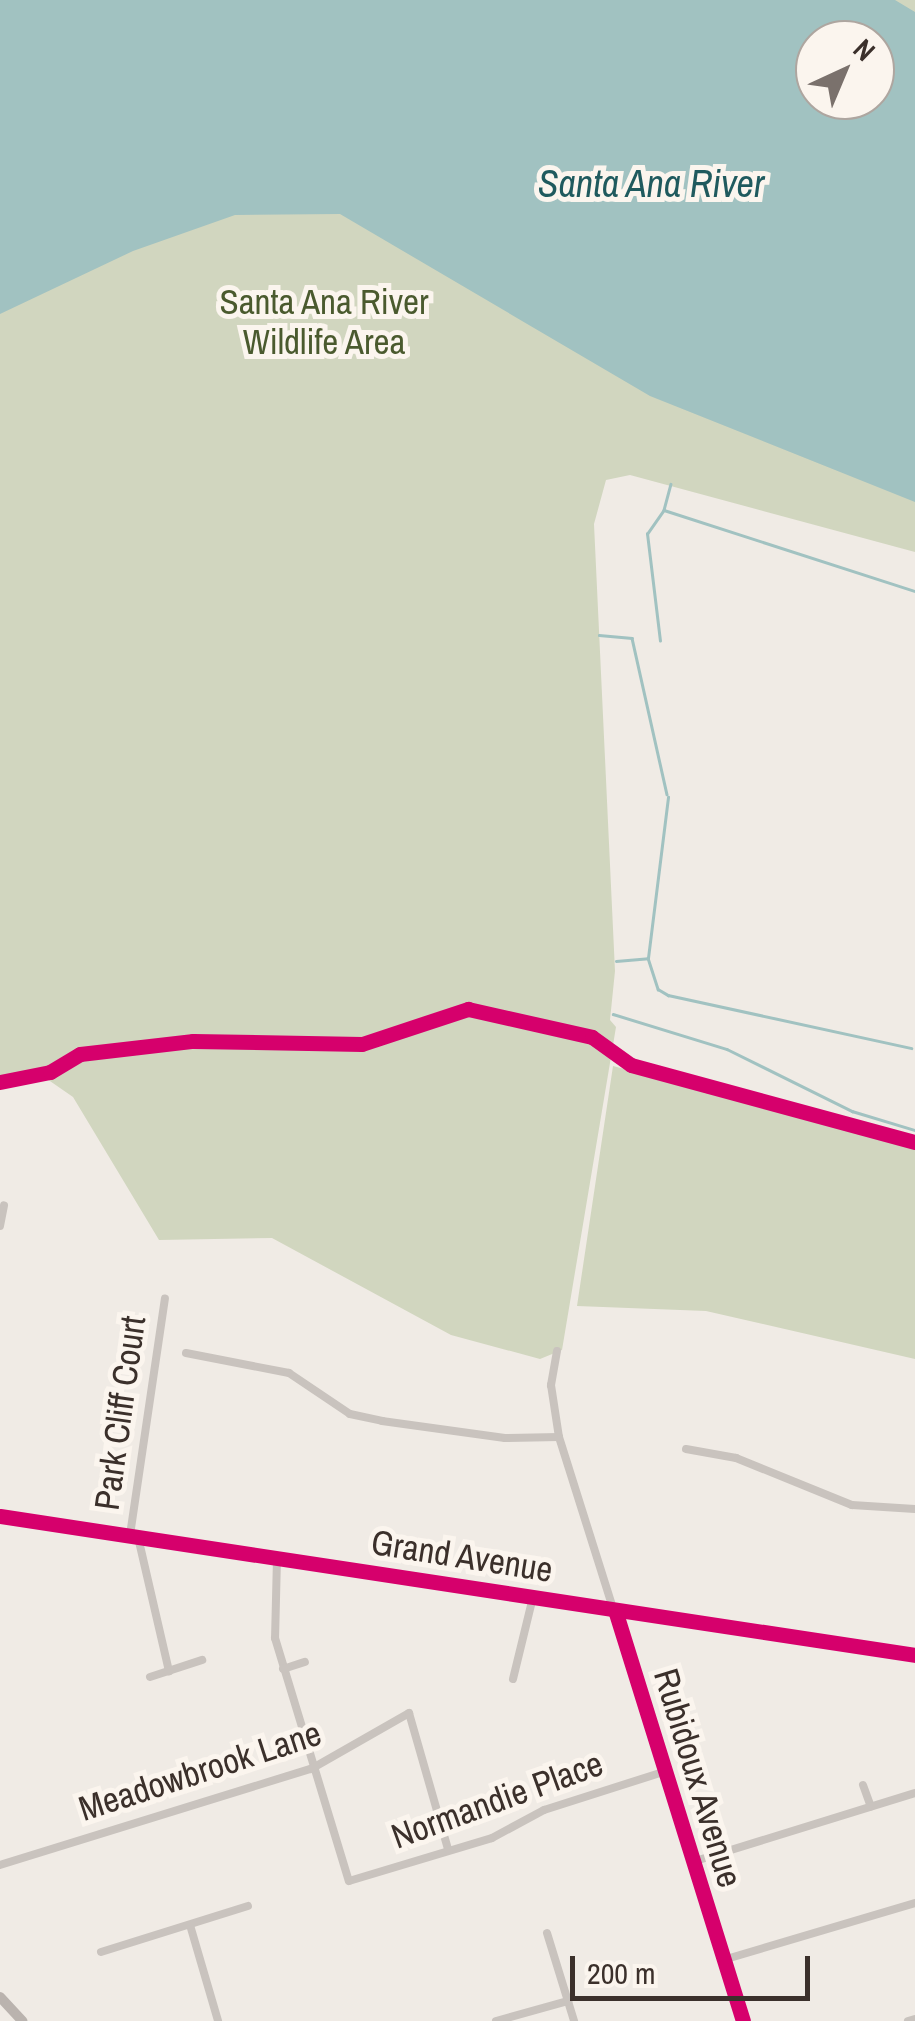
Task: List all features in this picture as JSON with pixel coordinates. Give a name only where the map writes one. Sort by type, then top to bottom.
[{"type":"street","points":[[0,1226],[4,1205]]},
{"type":"street","name":"Park Cliff Court","points":[[134,1536],[165,1299]]},
{"type":"street","name":"Rubidoux Avenue","points":[[557,1351],[551,1385],[559,1437],[743,2021]]},
{"type":"street","points":[[186,1353],[289,1373],[366,1418],[505,1438],[559,1437]]},
{"type":"street","points":[[686,1450],[736,1458],[852,1505],[915,1510]]},
{"type":"street","name":"Grand Avenue","points":[[0,1516],[915,1655]]},
{"type":"street","points":[[134,1536],[169,1671]]},
{"type":"street","points":[[277,1558],[273,1610],[310,1768]]},
{"type":"street","points":[[513,1679],[533,1597]]},
{"type":"street","points":[[150,1677],[202,1660]]},
{"type":"street","points":[[284,1669],[305,1662]]},
{"type":"street","name":"Meadowbrook Lane","points":[[0,1865],[310,1768],[410,1713],[448,1849]]},
{"type":"street","name":"Normandie Place","points":[[310,1768],[349,1881],[663,1772]]},
{"type":"street","points":[[863,1785],[871,1807]]},
{"type":"street","points":[[692,1862],[915,1794]]},
{"type":"street","points":[[723,1960],[915,1903]]},
{"type":"street","points":[[100,1952],[248,1906]]},
{"type":"street","points":[[190,1925],[218,2021]]},
{"type":"street","points":[[547,1933],[574,2021]]},
{"type":"street","points":[[0,1997],[22,2021]]},
{"type":"street","points":[[496,2021],[568,2000]]},
{"type":"green space","name":"Santa Ana River Wildlife Area","points":[[0,0],[915,0],[915,552],[630,475],[606,480],[594,524],[615,971],[610,1020],[616,1027],[562,1350],[540,1359],[451,1335],[272,1238],[159,1240],[73,1097],[47,1079],[0,1088]]},
{"type":"green space","points":[[613,1066],[915,1146],[915,1359],[706,1311],[577,1306]]},
{"type":"water","name":"Santa Ana River","points":[[0,0],[895,0],[915,12],[915,502],[650,396],[340,214],[235,215],[133,251],[0,314]]},
{"type":"waterway","points":[[671,484],[664,510],[915,591]]},
{"type":"waterway","points":[[660,641],[647,534],[664,510]]},
{"type":"waterway","points":[[599,635],[632,638],[667,794]]},
{"type":"waterway","points":[[648,958],[668,797]]},
{"type":"waterway","points":[[616,961],[648,958],[658,989],[668,995],[911,1048]]},
{"type":"waterway","points":[[613,1014],[727,1049],[852,1111],[915,1130]]},
{"type":"cycle path","points":[[0,1082],[50,1072],[80,1054],[193,1041],[362,1044],[468,1009],[592,1037],[631,1065],[915,1142]]},
{"type":"cycle path","points":[[0,1516],[915,1655]]},
{"type":"cycle path","points":[[615,1610],[743,2021]]}]
